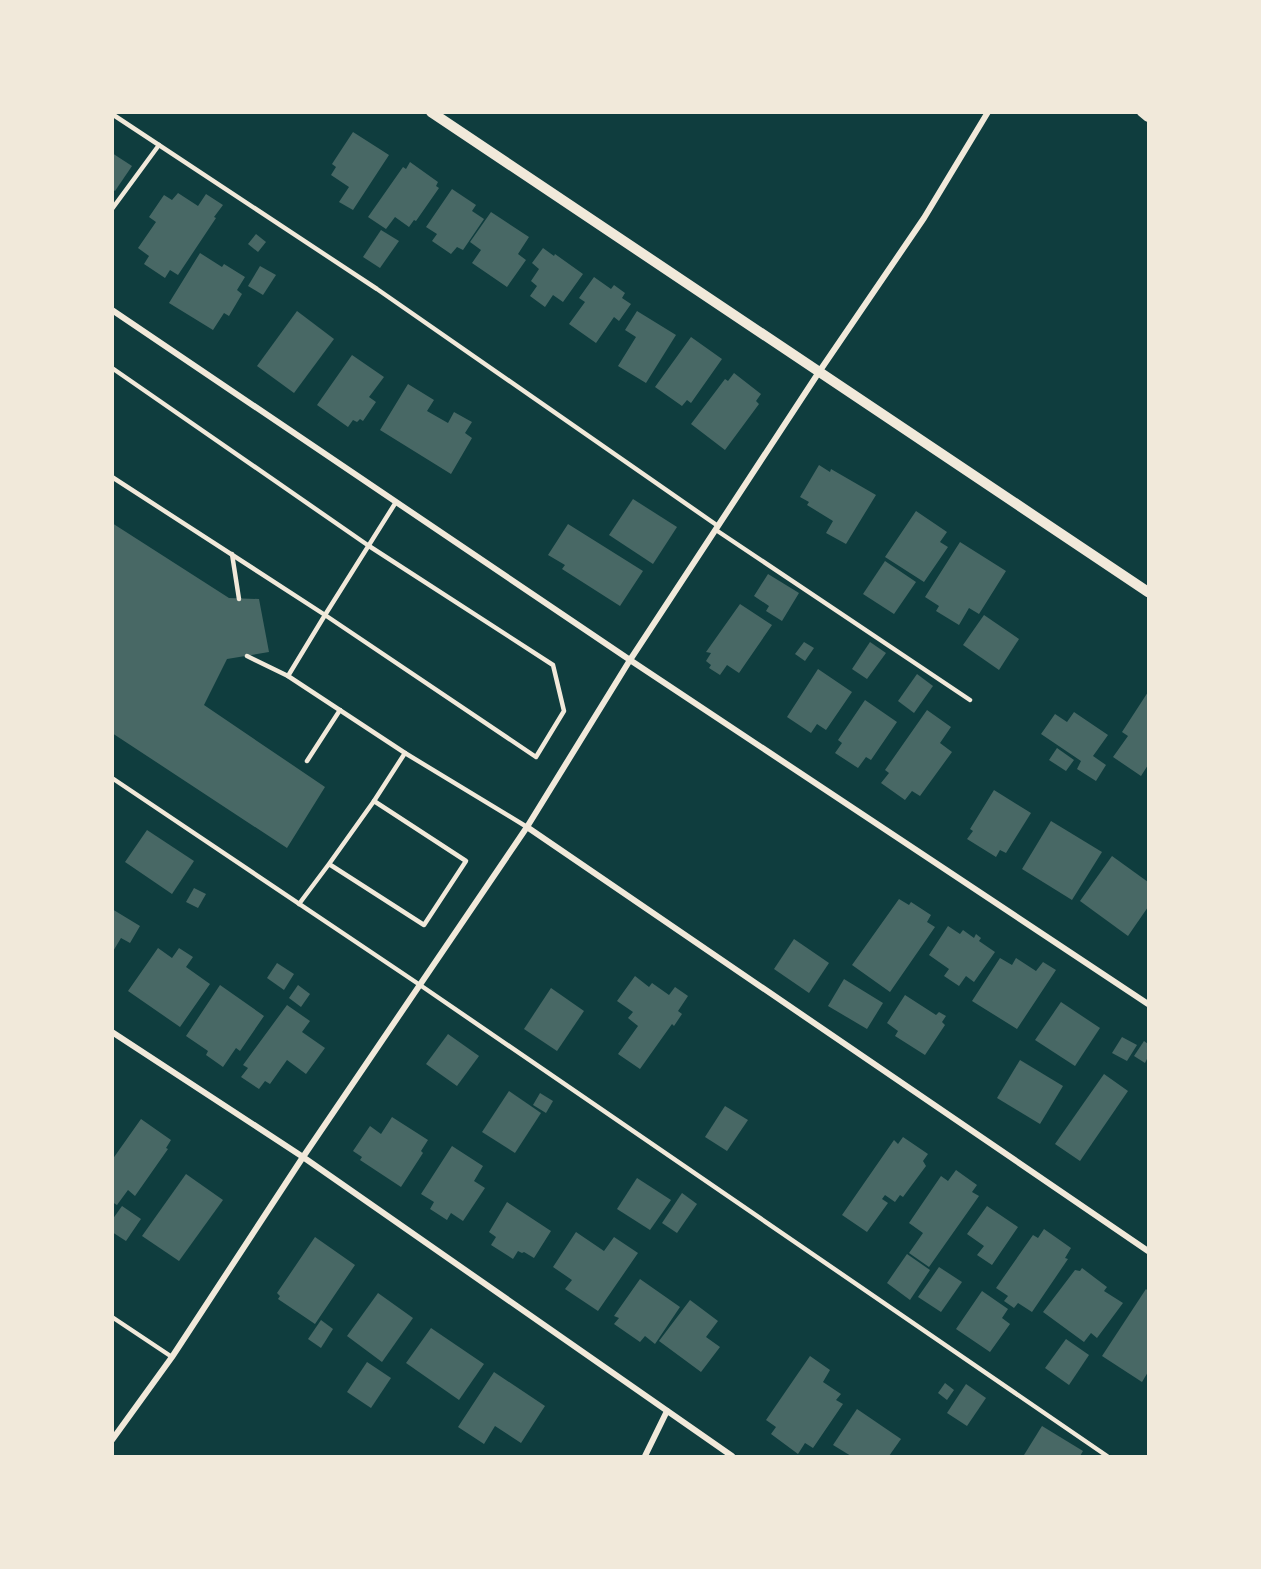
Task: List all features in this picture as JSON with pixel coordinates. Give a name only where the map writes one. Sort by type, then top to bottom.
[{"type":"street","points":[[431,112],[1149,592]]},
{"type":"street","points":[[112,1440],[172,1357],[303,1157],[527,828],[630,660],[819,372],[924,218],[988,112]]},
{"type":"street","points":[[1142,112],[1149,117]]},
{"type":"street","points":[[112,310],[630,660],[1149,1004]]},
{"type":"street","points":[[527,828],[1149,1251]]},
{"type":"street","points":[[112,1032],[303,1157],[732,1456]]},
{"type":"street","points":[[645,1456],[667,1411]]},
{"type":"lane","points":[[112,114],[377,289],[717,528],[970,700]]},
{"type":"lane","points":[[112,209],[159,145]]},
{"type":"lane","points":[[112,368],[369,546],[553,665],[564,711],[536,758],[325,615],[112,477]]},
{"type":"lane","points":[[288,676],[396,502]]},
{"type":"lane","points":[[232,554],[239,599]]},
{"type":"lane","points":[[247,656],[288,676],[405,753],[527,828]]},
{"type":"lane","points":[[307,761],[340,710]]},
{"type":"lane","points":[[299,904],[374,801],[405,753]]},
{"type":"lane","points":[[112,778],[420,985],[1107,1456]]},
{"type":"lane","points":[[329,864],[424,925],[466,861],[374,801]]},
{"type":"lane","points":[[112,1317],[172,1357]]},
{"type":"building","points":[[353,132],[389,155],[353,210],[339,202],[349,187],[331,175],[336,167],[332,164]]},
{"type":"building","points":[[112,153],[132,166],[115,191],[112,189]]},
{"type":"building","points":[[410,162],[438,182],[436,186],[439,188],[416,221],[414,220],[409,227],[395,217],[386,229],[368,217],[403,167],[406,169]]},
{"type":"building","points":[[452,189],[476,205],[472,211],[484,219],[463,250],[457,247],[451,254],[432,241],[437,234],[426,227]]},
{"type":"building","points":[[178,193],[198,206],[206,194],[223,205],[178,275],[170,270],[165,278],[144,264],[149,256],[138,248],[156,222],[149,217],[164,195],[172,200]]},
{"type":"building","points":[[491,212],[529,237],[518,254],[526,260],[507,287],[472,263],[481,250],[470,242]]},
{"type":"building","points":[[381,230],[399,241],[380,268],[363,257]]},
{"type":"building","points":[[256,234],[266,242],[258,252],[248,244]]},
{"type":"building","points":[[543,248],[583,274],[563,302],[553,295],[545,307],[530,296],[537,286],[531,281],[539,269],[532,263]]},
{"type":"building","points":[[200,253],[222,267],[224,264],[245,277],[237,290],[242,294],[229,316],[224,313],[213,330],[169,303]]},
{"type":"building","points":[[260,266],[276,275],[263,295],[248,286]]},
{"type":"building","points":[[594,277],[611,289],[614,285],[625,293],[622,298],[631,304],[619,321],[614,317],[596,343],[569,324],[585,302],[579,298]]},
{"type":"building","points":[[297,311],[334,339],[294,393],[257,366]]},
{"type":"building","points":[[637,311],[676,335],[646,383],[618,366],[636,337],[625,330]]},
{"type":"building","points":[[691,337],[722,359],[691,403],[687,400],[682,406],[655,387]]},
{"type":"building","points":[[352,355],[384,377],[369,397],[376,402],[363,421],[353,420],[348,427],[317,405]]},
{"type":"building","points":[[734,373],[761,394],[756,401],[759,404],[725,450],[691,424],[725,379],[728,381]]},
{"type":"building","points":[[408,384],[434,400],[427,411],[448,423],[454,412],[472,422],[465,433],[472,438],[451,474],[380,430]]},
{"type":"building","points":[[819,465],[830,472],[831,469],[876,495],[846,544],[826,533],[833,521],[807,505],[809,502],[800,497]]},
{"type":"building","points":[[633,499],[677,527],[653,564],[609,535]]},
{"type":"building","points":[[916,511],[947,532],[940,542],[948,547],[924,582],[885,557]]},
{"type":"building","points":[[112,523],[229,598],[259,599],[269,652],[227,659],[204,705],[325,787],[287,848],[112,733]]},
{"type":"building","points":[[568,524],[643,571],[620,606],[562,569],[565,565],[548,555]]},
{"type":"building","points":[[960,542],[1006,571],[979,614],[969,608],[959,625],[936,611],[939,606],[925,597]]},
{"type":"building","points":[[885,561],[916,582],[894,614],[863,594]]},
{"type":"building","points":[[768,574],[799,593],[782,621],[766,611],[769,606],[754,596]]},
{"type":"building","points":[[740,604],[772,625],[739,673],[727,665],[720,675],[709,668],[711,665],[706,661],[711,653],[706,652]]},
{"type":"building","points":[[984,615],[1019,639],[999,670],[963,645]]},
{"type":"building","points":[[804,642],[814,648],[805,661],[795,654]]},
{"type":"building","points":[[870,642],[886,653],[867,679],[852,669]]},
{"type":"building","points":[[818,669],[852,692],[826,730],[817,724],[811,733],[787,717]]},
{"type":"building","points":[[917,674],[933,686],[914,713],[898,701]]},
{"type":"building","points":[[1148,692],[1148,765],[1141,776],[1113,757],[1128,736],[1122,732]]},
{"type":"building","points":[[865,700],[897,722],[871,760],[866,757],[858,768],[835,753],[842,743],[838,740]]},
{"type":"building","points":[[927,710],[951,727],[940,743],[952,752],[920,796],[912,791],[905,800],[881,783],[889,773],[885,770]]},
{"type":"building","points":[[1074,712],[1108,735],[1093,756],[1106,765],[1096,781],[1077,769],[1081,761],[1041,734],[1055,714],[1067,722]]},
{"type":"building","points":[[1057,748],[1074,760],[1066,771],[1049,760]]},
{"type":"building","points":[[994,790],[1031,813],[1006,853],[1000,850],[996,857],[967,839],[973,831],[970,829]]},
{"type":"building","points":[[1051,821],[1102,852],[1072,900],[1022,869]]},
{"type":"building","points":[[147,830],[194,861],[172,894],[125,862]]},
{"type":"building","points":[[1112,856],[1148,882],[1148,907],[1128,936],[1080,901]]},
{"type":"building","points":[[194,888],[206,894],[198,908],[186,902]]},
{"type":"building","points":[[899,899],[909,905],[911,902],[931,915],[927,922],[935,927],[890,992],[852,965]]},
{"type":"building","points":[[112,909],[140,926],[130,943],[121,938],[112,953]]},
{"type":"building","points":[[948,926],[960,934],[963,930],[974,938],[976,934],[981,938],[979,941],[995,952],[974,982],[966,976],[959,986],[944,976],[949,969],[929,955]]},
{"type":"building","points":[[794,939],[829,963],[809,993],[774,969]]},
{"type":"building","points":[[158,948],[172,958],[179,948],[193,957],[186,967],[210,984],[180,1027],[128,991]]},
{"type":"building","points":[[1000,958],[1012,965],[1016,958],[1036,971],[1043,962],[1056,970],[1017,1029],[972,1001]]},
{"type":"building","points":[[277,963],[294,974],[284,990],[267,978]]},
{"type":"building","points":[[635,976],[649,987],[652,983],[669,995],[675,987],[688,996],[678,1011],[682,1014],[674,1026],[672,1024],[640,1069],[618,1054],[638,1026],[628,1018],[633,1012],[617,1001]]},
{"type":"building","points":[[844,979],[883,1003],[867,1029],[828,1006]]},
{"type":"building","points":[[220,985],[264,1016],[240,1051],[236,1048],[223,1067],[206,1055],[208,1051],[186,1036]]},
{"type":"building","points":[[298,985],[310,994],[301,1007],[289,998]]},
{"type":"building","points":[[551,988],[584,1011],[557,1051],[524,1029]]},
{"type":"building","points":[[905,995],[936,1015],[939,1012],[946,1016],[942,1022],[945,1025],[925,1055],[895,1036],[898,1031],[887,1023]]},
{"type":"building","points":[[1061,1002],[1100,1028],[1075,1066],[1035,1040]]},
{"type":"building","points":[[287,1005],[310,1021],[302,1032],[325,1048],[306,1074],[287,1060],[270,1084],[265,1081],[259,1089],[241,1077],[248,1068],[243,1065]]},
{"type":"building","points":[[448,1034],[479,1056],[457,1086],[426,1064]]},
{"type":"building","points":[[1122,1037],[1137,1045],[1127,1061],[1112,1053]]},
{"type":"building","points":[[1144,1041],[1148,1044],[1148,1057],[1145,1063],[1134,1056]]},
{"type":"building","points":[[1020,1060],[1063,1086],[1040,1124],[997,1098]]},
{"type":"building","points":[[1104,1074],[1128,1091],[1080,1161],[1055,1144]]},
{"type":"building","points":[[509,1091],[541,1113],[515,1153],[482,1132]]},
{"type":"building","points":[[540,1093],[553,1101],[546,1113],[533,1105]]},
{"type":"building","points":[[725,1106],[748,1120],[727,1151],[705,1137]]},
{"type":"building","points":[[392,1117],[428,1140],[421,1151],[423,1153],[401,1187],[360,1160],[362,1157],[353,1151],[370,1126],[381,1134]]},
{"type":"building","points":[[141,1119],[171,1140],[166,1148],[168,1149],[135,1196],[128,1190],[117,1205],[112,1202],[112,1160]]},
{"type":"building","points":[[903,1137],[928,1154],[923,1161],[926,1166],[903,1197],[900,1195],[895,1202],[885,1195],[882,1199],[888,1203],[867,1232],[842,1215],[894,1140],[898,1144]]},
{"type":"building","points":[[452,1146],[483,1166],[474,1181],[485,1188],[463,1221],[451,1213],[447,1220],[430,1209],[434,1202],[421,1194]]},
{"type":"building","points":[[956,1170],[977,1185],[972,1192],[979,1196],[929,1267],[909,1253],[923,1233],[909,1223],[941,1176],[948,1181]]},
{"type":"building","points":[[186,1174],[223,1200],[179,1261],[142,1236]]},
{"type":"building","points":[[637,1178],[671,1200],[650,1230],[617,1209]]},
{"type":"building","points":[[682,1193],[697,1204],[677,1233],[662,1223]]},
{"type":"building","points":[[507,1202],[551,1231],[534,1258],[518,1251],[513,1259],[491,1245],[496,1237],[489,1232]]},
{"type":"building","points":[[122,1206],[141,1219],[126,1241],[112,1232],[112,1220]]},
{"type":"building","points":[[987,1206],[1018,1227],[992,1265],[977,1255],[984,1246],[967,1234]]},
{"type":"building","points":[[1044,1229],[1071,1248],[1065,1258],[1068,1259],[1032,1312],[1018,1303],[1014,1308],[1004,1301],[1008,1296],[996,1288],[1033,1235],[1038,1238]]},
{"type":"building","points":[[576,1232],[604,1251],[614,1237],[638,1253],[598,1311],[565,1289],[572,1280],[553,1267]]},
{"type":"building","points":[[315,1237],[355,1265],[315,1324],[278,1299],[280,1296],[277,1293]]},
{"type":"building","points":[[907,1254],[930,1270],[910,1300],[887,1283]]},
{"type":"building","points":[[939,1267],[962,1282],[941,1312],[918,1297]]},
{"type":"building","points":[[1082,1268],[1107,1287],[1104,1291],[1123,1303],[1097,1338],[1091,1333],[1084,1342],[1043,1312],[1075,1270],[1080,1271]]},
{"type":"building","points":[[640,1279],[680,1307],[655,1344],[645,1336],[640,1342],[614,1324],[619,1318],[614,1316]]},
{"type":"building","points":[[1146,1289],[1148,1291],[1148,1372],[1142,1382],[1102,1356]]},
{"type":"building","points":[[982,1291],[1008,1309],[1002,1318],[1010,1324],[990,1352],[956,1329]]},
{"type":"building","points":[[378,1293],[413,1318],[382,1362],[347,1336]]},
{"type":"building","points":[[690,1300],[718,1321],[706,1337],[720,1347],[701,1372],[659,1341]]},
{"type":"building","points":[[321,1320],[333,1329],[321,1348],[308,1339]]},
{"type":"building","points":[[431,1328],[484,1364],[459,1400],[406,1363]]},
{"type":"building","points":[[1066,1339],[1089,1355],[1069,1385],[1045,1368]]},
{"type":"building","points":[[810,1356],[830,1370],[823,1382],[841,1394],[836,1400],[843,1404],[813,1448],[805,1443],[798,1454],[771,1434],[776,1427],[766,1420]]},
{"type":"building","points":[[367,1362],[391,1378],[371,1408],[347,1392]]},
{"type":"building","points":[[494,1372],[545,1406],[521,1443],[495,1426],[484,1444],[458,1427]]},
{"type":"building","points":[[945,1383],[954,1390],[947,1400],[938,1393]]},
{"type":"building","points":[[966,1384],[986,1398],[967,1426],[947,1413]]},
{"type":"building","points":[[857,1409],[901,1439],[889,1456],[851,1456],[833,1445]]},
{"type":"building","points":[[1042,1426],[1083,1451],[1080,1456],[1024,1455]]}]
